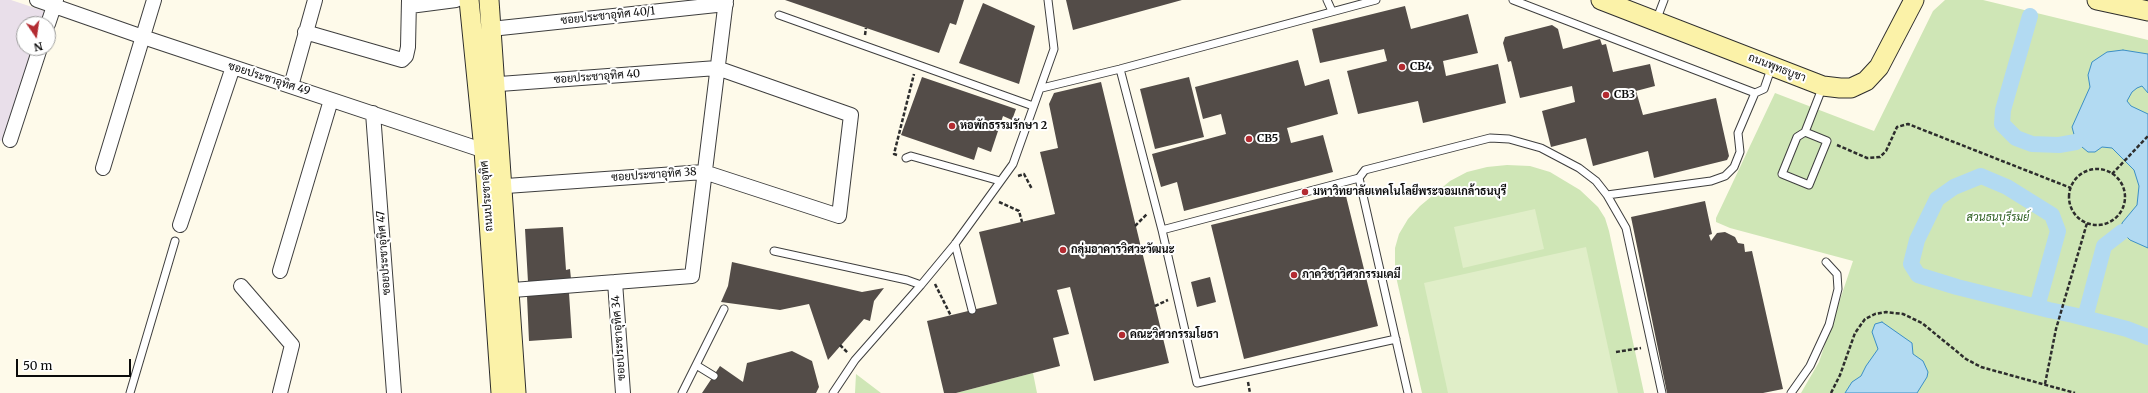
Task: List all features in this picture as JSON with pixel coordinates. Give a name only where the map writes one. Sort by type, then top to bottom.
[{"type":"main road","name":"ถนนประชาอุทิศ","points":[[470,0],[486,85],[502,290],[516,393]]},
{"type":"main road","name":"ถนนประชาอุทิศ","points":[[486,85],[491,29],[489,0]]},
{"type":"main road","name":"ถนนพุทธบูชา","points":[[1601,0],[1823,86],[1851,88],[1866,81],[1885,57],[1914,0]]},
{"type":"main road","points":[[2098,0],[2148,12]]},
{"type":"main road","name":"ถนนประชาอุทิศ","points":[[501,393],[502,290]]},
{"type":"street","name":"ซอยประชาอุทิศ 49","points":[[37,0],[55,3],[143,37],[492,153]]},
{"type":"street","points":[[103,168],[154,0]]},
{"type":"street","points":[[291,86],[315,0]]},
{"type":"street","points":[[305,32],[402,60],[406,56],[408,47],[409,3],[456,0]]},
{"type":"street","points":[[502,290],[692,276],[726,2]]},
{"type":"street","name":"ซอยประชาอุทิศ 40/1","points":[[491,29],[726,2]]},
{"type":"street","points":[[51,16],[55,3]]},
{"type":"street","points":[[10,140],[37,56]]},
{"type":"street","points":[[180,225],[233,67]]},
{"type":"street","name":"ซอยประชาอุทิศ 40","points":[[486,85],[717,68]]},
{"type":"street","name":"ซอยประชาอุทิศ 38","points":[[495,187],[704,172],[839,216],[852,115],[717,68]]},
{"type":"street","points":[[280,271],[331,100]]},
{"type":"street","name":"ซอยประชาอุทิศ 47","points":[[373,113],[394,393]]},
{"type":"street","name":"ซอยประชาอุทิศ 34","points":[[615,282],[623,393]]},
{"type":"street","points":[[241,286],[292,344],[280,393]]},
{"type":"lane","points":[[833,393],[855,360],[921,286],[955,244],[1013,164],[1033,106],[1042,88],[1054,49],[1048,0]]},
{"type":"lane","points":[[1327,0],[1332,11]]},
{"type":"lane","points":[[1042,88],[1120,70],[1376,0]]},
{"type":"lane","points":[[1513,0],[1755,93]]},
{"type":"lane","points":[[1656,21],[1664,0]]},
{"type":"lane","points":[[779,15],[1033,106]]},
{"type":"lane","points":[[1607,195],[1711,181],[1725,176],[1734,167],[1740,152],[1738,133],[1755,93],[1764,89],[1772,66]]},
{"type":"lane","points":[[1120,70],[1162,230],[1197,383],[1396,338]]},
{"type":"lane","points":[[1805,132],[1827,141],[1809,185],[1782,174],[1797,137],[1805,132],[1823,86]]},
{"type":"lane","points":[[1162,230],[1359,178],[1365,170],[1481,139],[1500,138],[1541,148],[1584,172],[1607,195],[1626,228],[1662,393]]},
{"type":"lane","points":[[906,158],[911,156],[1000,182]]},
{"type":"lane","points":[[1359,178],[1408,393]]},
{"type":"lane","points":[[130,393],[174,241]]},
{"type":"lane","points":[[955,244],[972,310]]},
{"type":"lane","points":[[774,251],[907,280],[921,286]]},
{"type":"lane","points":[[1791,393],[1810,366],[1829,325],[1838,289],[1837,274],[1826,262]]},
{"type":"lane","points":[[682,393],[724,309]]},
{"type":"lane","points":[[696,365],[714,376]]},
{"type":"path","points":[[906,158],[894,154],[917,64]]},
{"type":"path","points":[[1827,141],[1874,159],[1883,155],[1897,126],[1908,124],[2070,188]]},
{"type":"path","points":[[2112,174],[2148,136]]},
{"type":"path","points":[[2098,170],[2112,174],[2120,182],[2124,190],[2125,199],[2123,207],[2112,220],[2100,224],[2087,223],[2074,213],[2069,196],[2070,188],[2081,174],[2089,171],[2098,170]]},
{"type":"path","points":[[1000,182],[1024,174],[1032,189]]},
{"type":"path","points":[[988,198],[1019,211],[1022,222]]},
{"type":"path","points":[[2045,384],[2056,329],[2067,298],[2087,223]]},
{"type":"path","points":[[931,274],[951,316]]},
{"type":"path","points":[[1831,393],[1840,375],[1854,332],[1865,319],[1875,314],[1886,312],[1903,314],[1922,323],[1966,359],[1981,367],[2075,393]]},
{"type":"path","points":[[1616,352],[1651,346]]},
{"type":"shaded area","points":[[0,0],[11,0],[47,12],[46,16],[16,16],[16,56],[32,56],[3,140],[0,141]]},
{"type":"green space","name":"สวนธนบุรีรมย์","points":[[1945,0],[1983,0],[2148,40],[2148,393],[1801,393],[1819,362],[1853,261],[1730,228],[1716,222],[1716,218],[1775,93],[1874,131],[1933,11]]},
{"type":"green space","points":[[1507,165],[1530,166],[1550,172],[1580,190],[1598,207],[1605,218],[1644,393],[1422,393],[1395,272],[1395,248],[1399,234],[1408,219],[1420,206],[1450,181],[1467,172],[1487,167]]},
{"type":"green space","points":[[1535,209],[1544,249],[1463,268],[1454,227]]},
{"type":"green space","points":[[1586,247],[1618,393],[1448,393],[1424,283]]},
{"type":"green space","points":[[1033,373],[1037,393],[956,393]]},
{"type":"green space","points":[[856,374],[881,393],[855,393]]},
{"type":"water","points":[[2123,50],[2148,54],[2148,93],[2142,86],[2132,92],[2127,101],[2131,106],[2148,114],[2148,248],[2130,240],[2122,232],[2122,223],[2137,205],[2139,186],[2134,170],[2112,148],[2102,147],[2095,152],[2088,152],[2076,142],[2072,127],[2090,87],[2088,75],[2092,62],[2107,52]]},
{"type":"water","points":[[1882,322],[1912,343],[1913,354],[1923,361],[1928,372],[1927,377],[1917,393],[1845,393],[1852,382],[1861,376],[1878,349],[1872,332],[1875,324]]},
{"type":"building","points":[[785,0],[964,0],[956,25],[950,23],[939,53]]},
{"type":"building","points":[[1066,0],[1182,0],[1073,30]]},
{"type":"building","points":[[983,3],[1035,26],[1019,84],[959,63]]},
{"type":"building","name":"CB4","points":[[1405,6],[1411,29],[1468,14],[1478,53],[1443,61],[1446,76],[1498,64],[1506,103],[1423,123],[1418,101],[1358,114],[1347,71],[1387,61],[1384,49],[1320,63],[1312,29]]},
{"type":"building","name":"CB3","points":[[1552,25],[1558,29],[1563,49],[1600,39],[1602,45],[1606,44],[1613,72],[1650,64],[1655,86],[1636,91],[1643,115],[1716,98],[1729,156],[1727,160],[1654,178],[1648,151],[1593,166],[1586,138],[1551,147],[1542,111],[1575,102],[1572,86],[1520,98],[1511,61],[1508,62],[1503,43],[1505,37]]},
{"type":"building","name":"CB5","points":[[1298,60],[1305,86],[1329,79],[1338,114],[1287,128],[1291,143],[1323,135],[1333,172],[1184,211],[1177,182],[1161,187],[1152,154],[1226,134],[1221,114],[1203,119],[1195,87]]},
{"type":"building","name":"หอพักธรรมรักษา 2","points":[[922,77],[1016,109],[1012,120],[1003,116],[991,152],[978,147],[974,160],[901,135]]},
{"type":"building","points":[[1189,77],[1204,137],[1155,149],[1140,89]]},
{"type":"building","points":[[1101,82],[1169,363],[1094,381],[1070,287],[1057,290],[1069,334],[1053,338],[1060,366],[956,393],[944,393],[927,321],[997,304],[979,232],[1055,214],[1040,152],[1058,148],[1049,104],[1054,93]]},
{"type":"building","name":"ภาควิชาวิศวกรรมเคมี","points":[[1345,192],[1378,326],[1244,359],[1211,225]]},
{"type":"building","points":[[1705,201],[1712,234],[1709,235],[1711,241],[1717,233],[1725,232],[1735,237],[1738,243],[1744,244],[1745,252],[1752,251],[1783,389],[1763,393],[1667,393],[1631,217]]},
{"type":"building","points":[[563,227],[566,270],[570,269],[571,279],[528,282],[525,229]]},
{"type":"building","points":[[732,262],[862,292],[884,288],[874,301],[870,321],[864,319],[828,360],[809,304],[780,310],[721,302],[728,286]]},
{"type":"building","points":[[1210,277],[1216,302],[1197,307],[1191,282]]},
{"type":"building","points":[[569,293],[572,338],[529,341],[527,296]]},
{"type":"building","points":[[792,351],[812,361],[819,387],[816,393],[702,393],[720,366],[743,382],[747,363]]},
{"type":"waterway","points":[[2030,16],[2003,110],[2002,124],[2016,138],[2032,144],[2059,145],[2076,142]]},
{"type":"waterway","points":[[2037,307],[2058,231],[2052,215],[2007,187],[1981,176],[1954,187],[1937,199],[1917,240],[1911,264],[1918,275],[1957,287],[2049,310],[2073,315],[2127,329],[2148,337]]},
{"type":"waterway","points":[[2085,318],[2104,246],[2122,232]]},
{"type":"place","name":"CB4","points":[[1402,67]]},
{"type":"place","name":"CB3","points":[[1606,95]]},
{"type":"place","name":"หอพักธรรมรักษา 2","points":[[952,126]]},
{"type":"place","name":"CB5","points":[[1249,139]]},
{"type":"place","name":"มหาวิทยาลัยเทคโนโลยีพระจอมเกล้าธนบุรี","points":[[1305,192]]},
{"type":"place","name":"กลุ่มอาคารวิศวะวัฒนะ","points":[[1063,250]]},
{"type":"place","name":"ภาควิชาวิศวกรรมเคมี","points":[[1294,275]]},
{"type":"place","name":"คณะวิศวกรรมโยธา","points":[[1122,335]]}]
